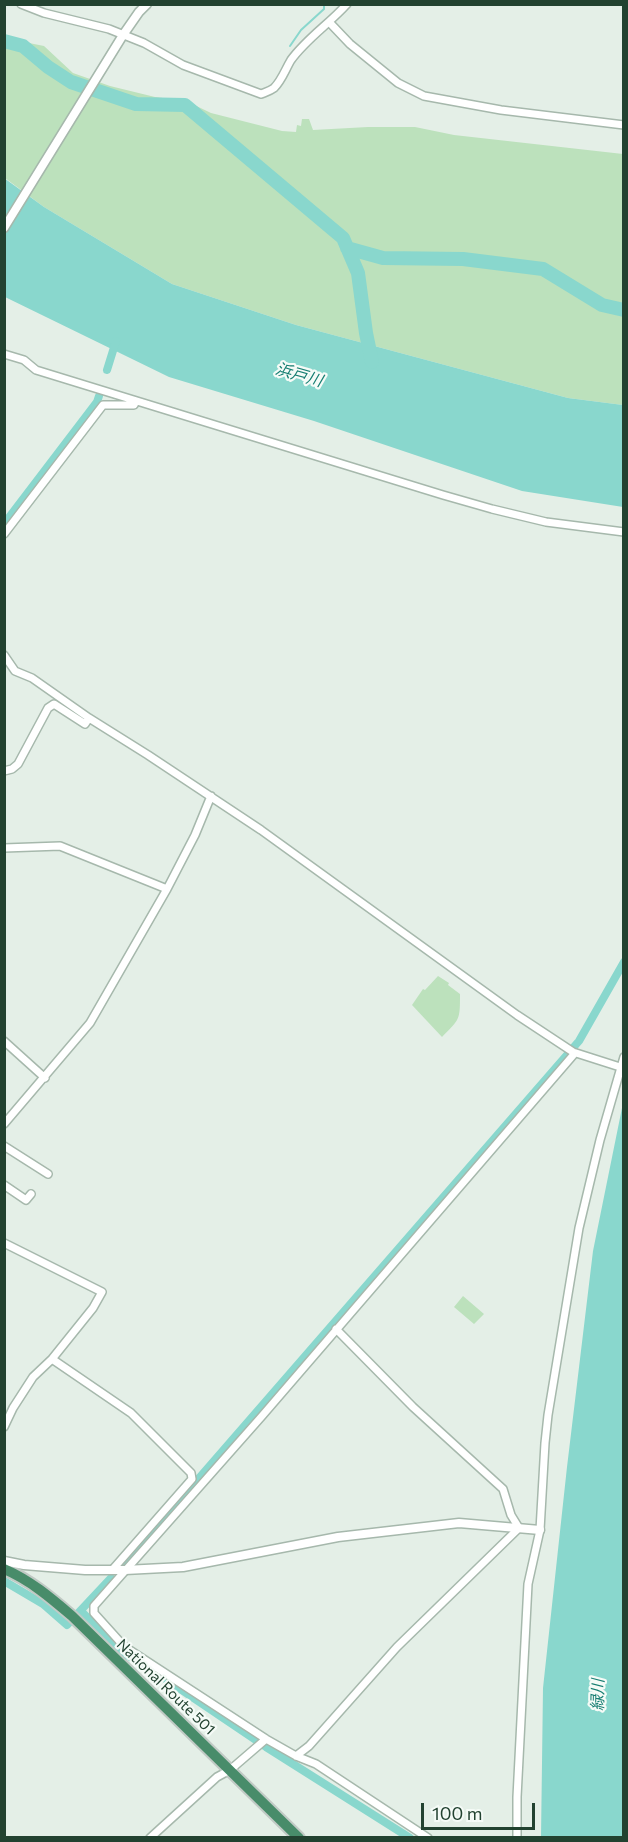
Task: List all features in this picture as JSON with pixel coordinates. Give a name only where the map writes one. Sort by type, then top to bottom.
[{"type":"highway","name":"National Route 501","points":[[4,1569],[46,1594],[75,1619],[299,1838]]},
{"type":"street","points":[[21,4],[44,14],[109,29],[144,43],[183,65],[261,94],[272,90],[281,80],[291,61],[315,34],[330,23],[347,4]]},
{"type":"street","points":[[4,228],[123,35],[147,4]]},
{"type":"street","points":[[330,23],[350,44],[398,83],[424,96],[501,110],[624,125]]},
{"type":"street","points":[[4,354],[24,360],[36,370],[443,495],[546,522],[624,532]]},
{"type":"street","points":[[4,534],[103,405],[134,405],[136,400]]},
{"type":"street","points":[[4,655],[15,671],[32,678],[89,718],[211,796],[517,1015],[571,1051],[620,1067]]},
{"type":"street","points":[[4,771],[18,764],[48,708],[54,704],[85,724],[89,718]]},
{"type":"street","points":[[4,1124],[90,1023],[167,889],[195,835],[211,796]]},
{"type":"street","points":[[4,848],[60,846],[167,889]]},
{"type":"street","points":[[4,1041],[45,1078]]},
{"type":"street","points":[[428,1838],[316,1764],[263,1742],[122,1644],[94,1613],[94,1606],[254,1425],[571,1051]]},
{"type":"street","points":[[517,1838],[528,1584],[540,1530],[545,1443],[579,1228],[600,1140],[624,1057]]},
{"type":"street","points":[[4,1146],[48,1174]]},
{"type":"street","points":[[4,1185],[26,1200],[31,1194]]},
{"type":"street","points":[[4,1244],[102,1292],[93,1308],[33,1377],[12,1408],[4,1427]]},
{"type":"street","points":[[336,1329],[413,1407],[502,1489],[511,1515],[519,1528]]},
{"type":"street","points":[[51,1359],[131,1413],[191,1473],[192,1479],[113,1569]]},
{"type":"street","points":[[4,1561],[85,1570],[183,1567],[338,1537],[459,1523],[540,1530]]},
{"type":"street","points":[[296,1756],[309,1746],[397,1647],[519,1528]]},
{"type":"street","points":[[150,1838],[217,1777],[230,1770],[263,1742]]},
{"type":"green space","points":[[4,38],[44,46],[73,73],[110,86],[155,97],[186,101],[211,113],[282,131],[296,132],[297,125],[301,126],[302,119],[309,119],[313,130],[415,127],[454,135],[623,154],[623,405],[568,398],[296,325],[172,284],[44,207],[5,178]]},
{"type":"green space","points":[[438,976],[460,994],[458,1018],[442,1037],[412,1005],[423,989],[425,990]]},
{"type":"green space","points":[[463,1296],[484,1314],[474,1324],[454,1307]]},
{"type":"water","name":"浜戸川","points":[[4,178],[44,207],[172,284],[296,325],[568,398],[623,405],[623,507],[522,491],[314,421],[169,377],[5,297]]},
{"type":"water","name":"緑川","points":[[623,1103],[623,1837],[541,1837],[543,1688],[567,1467],[593,1251]]},
{"type":"waterway","points":[[290,46],[301,30],[324,9],[324,4]]},
{"type":"waterway","points":[[4,41],[23,46],[71,82],[136,104],[185,105],[343,238],[358,273],[372,362]]},
{"type":"waterway","points":[[347,248],[383,258],[463,259],[543,269],[602,305],[624,310]]},
{"type":"waterway","points":[[107,370],[116,341]]},
{"type":"waterway","points":[[4,524],[97,402],[99,396]]},
{"type":"waterway","points":[[126,1562],[579,1041],[624,962]]},
{"type":"waterway","points":[[4,1581],[43,1604],[67,1625],[111,1578]]},
{"type":"waterway","points":[[81,1611],[123,1653],[410,1838]]}]
